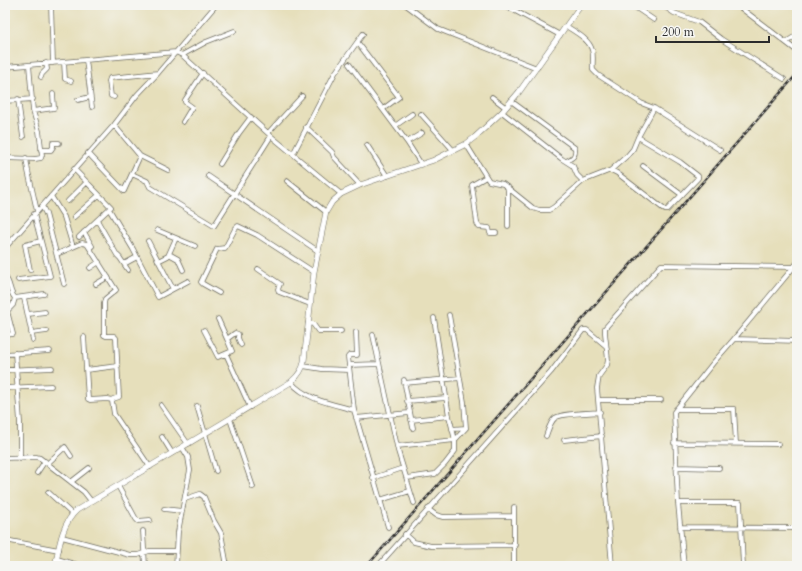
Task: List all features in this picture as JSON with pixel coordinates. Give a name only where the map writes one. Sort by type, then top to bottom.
[{"type":"street","points":[[51,5],[53,63]]},
{"type":"street","points":[[5,248],[114,125],[137,95],[158,73],[216,5]]},
{"type":"street","points":[[406,5],[438,28],[537,68]]},
{"type":"street","points":[[55,566],[62,537],[67,522],[72,514],[91,501],[230,420],[297,377],[303,366],[314,272],[318,251],[326,212],[332,202],[341,194],[360,185],[446,154],[466,144],[484,130],[511,102],[537,68],[580,5]]},
{"type":"street","points":[[632,5],[654,20]]},
{"type":"street","points":[[662,5],[674,13],[699,22],[784,79]]},
{"type":"street","points":[[737,5],[797,51]]},
{"type":"street","points":[[506,6],[560,35]]},
{"type":"street","points":[[566,26],[582,37],[590,47],[593,54],[593,70],[595,73],[641,103],[654,108],[720,150]]},
{"type":"street","points":[[182,55],[213,39],[234,31]]},
{"type":"street","points":[[292,154],[335,74],[363,34]]},
{"type":"street","points":[[786,42],[793,36],[797,35]]},
{"type":"street","points":[[358,42],[399,97],[383,109]]},
{"type":"street","points":[[5,67],[176,52],[182,55],[203,73],[269,135],[341,194]]},
{"type":"street","points":[[86,60],[92,107]]},
{"type":"street","points":[[64,62],[65,79],[71,81]]},
{"type":"street","points":[[41,77],[46,69],[46,63]]},
{"type":"street","points":[[349,64],[407,142],[421,164]]},
{"type":"street","points":[[5,158],[41,158],[39,131],[33,111],[29,65]]},
{"type":"street","points":[[114,98],[111,96],[108,81],[110,78],[158,73]]},
{"type":"street","points":[[183,122],[192,107],[185,102],[185,100],[203,73]]},
{"type":"street","points":[[33,111],[54,108],[53,94]]},
{"type":"street","points":[[132,174],[147,181],[150,188],[214,226],[269,135],[302,96]]},
{"type":"street","points":[[78,100],[90,97]]},
{"type":"street","points":[[492,97],[504,110],[573,166],[577,175],[583,181]]},
{"type":"street","points":[[18,99],[23,137]]},
{"type":"street","points":[[5,101],[32,99]]},
{"type":"street","points":[[511,102],[576,148],[574,157],[566,161]]},
{"type":"street","points":[[466,144],[490,182],[499,182],[508,187],[533,208],[539,210],[549,210],[583,181],[611,170],[628,155],[633,149],[638,136],[654,108]]},
{"type":"street","points":[[395,126],[412,114]]},
{"type":"street","points":[[421,114],[453,150]]},
{"type":"street","points":[[220,164],[239,133],[251,117]]},
{"type":"street","points":[[114,125],[140,156],[168,170]]},
{"type":"street","points":[[306,127],[332,152],[334,157],[360,185]]},
{"type":"street","points":[[407,142],[422,133]]},
{"type":"street","points":[[611,170],[665,210],[668,210],[698,178],[698,175],[638,136]]},
{"type":"street","points":[[41,150],[51,150],[53,143],[59,142]]},
{"type":"street","points":[[367,144],[387,176]]},
{"type":"street","points":[[88,154],[122,190],[125,190],[140,156]]},
{"type":"street","points":[[18,280],[50,276],[41,241],[26,158]]},
{"type":"street","points":[[643,166],[682,195]]},
{"type":"street","points":[[74,169],[111,207],[109,209],[158,297],[188,281]]},
{"type":"street","points":[[208,176],[318,251]]},
{"type":"street","points":[[486,176],[472,185],[477,223],[479,227],[489,227],[490,233],[496,233]]},
{"type":"street","points":[[287,181],[326,212]]},
{"type":"street","points":[[68,201],[87,182]]},
{"type":"street","points":[[508,187],[508,226]]},
{"type":"street","points":[[74,218],[99,195]]},
{"type":"street","points":[[51,196],[64,217],[73,248]]},
{"type":"street","points":[[42,206],[46,214],[64,284]]},
{"type":"street","points":[[79,237],[109,209]]},
{"type":"street","points":[[97,220],[117,255],[128,270]]},
{"type":"street","points":[[220,293],[201,282],[217,249],[225,248],[238,226],[257,234],[314,272]]},
{"type":"street","points":[[157,230],[194,246]]},
{"type":"street","points":[[84,232],[104,266]]},
{"type":"street","points":[[158,261],[169,254],[176,238]]},
{"type":"street","points":[[30,270],[25,245],[41,241]]},
{"type":"street","points":[[148,241],[173,289]]},
{"type":"street","points":[[57,254],[82,243],[88,244],[116,291],[104,301],[104,332],[106,336],[116,336],[119,397],[112,400],[88,399],[84,337]]},
{"type":"street","points":[[169,254],[178,258],[183,270]]},
{"type":"street","points":[[124,264],[137,257]]},
{"type":"street","points":[[90,268],[99,262]]},
{"type":"street","points":[[612,566],[597,383],[599,376],[607,365],[608,360],[605,328],[660,265],[796,265]]},
{"type":"street","points":[[684,566],[678,503],[673,414],[713,363],[796,265]]},
{"type":"street","points":[[258,269],[280,284],[278,292],[310,304]]},
{"type":"street","points":[[96,284],[108,277]]},
{"type":"street","points":[[5,278],[8,280],[11,294],[15,298],[24,298],[44,294]]},
{"type":"street","points":[[5,335],[13,334],[7,311],[13,305],[15,298]]},
{"type":"street","points":[[24,298],[32,340]]},
{"type":"street","points":[[28,314],[45,312]]},
{"type":"street","points":[[397,446],[455,440],[466,428],[460,378],[449,315]]},
{"type":"street","points":[[406,478],[436,474],[455,453],[455,440],[449,416],[434,318]]},
{"type":"street","points":[[204,330],[218,357],[232,351],[218,319]]},
{"type":"street","points":[[308,323],[312,324],[318,331],[341,332]]},
{"type":"street","points":[[378,566],[405,534],[552,372],[584,330],[587,330],[606,346]]},
{"type":"street","points":[[31,333],[46,331]]},
{"type":"street","points":[[356,332],[357,354],[356,356],[349,356],[354,410],[388,528]]},
{"type":"street","points":[[227,339],[235,333],[238,333],[241,345]]},
{"type":"street","points":[[373,335],[397,446],[414,503]]},
{"type":"street","points":[[734,339],[797,341]]},
{"type":"street","points":[[5,354],[50,351]]},
{"type":"street","points":[[15,353],[20,422],[20,458]]},
{"type":"street","points":[[226,354],[250,407]]},
{"type":"street","points":[[303,366],[349,367],[379,364]]},
{"type":"street","points":[[86,370],[118,366]]},
{"type":"street","points":[[5,370],[52,368]]},
{"type":"street","points":[[413,428],[404,382],[460,378]]},
{"type":"street","points":[[291,382],[301,392],[327,403],[354,410]]},
{"type":"street","points":[[5,388],[51,386]]},
{"type":"street","points":[[407,401],[446,398]]},
{"type":"street","points":[[112,400],[114,414],[150,467]]},
{"type":"street","points":[[598,400],[661,400]]},
{"type":"street","points":[[161,405],[188,444]]},
{"type":"street","points":[[197,406],[204,435],[216,471]]},
{"type":"street","points":[[676,409],[734,410],[736,444]]},
{"type":"street","points":[[547,422],[566,416],[600,412]]},
{"type":"street","points":[[546,436],[555,418],[563,415],[600,412]]},
{"type":"street","points":[[356,418],[391,416],[409,413]]},
{"type":"street","points":[[411,420],[449,416]]},
{"type":"street","points":[[230,420],[253,487]]},
{"type":"street","points":[[452,429],[466,428]]},
{"type":"street","points":[[564,440],[602,436]]},
{"type":"street","points":[[162,437],[172,453]]},
{"type":"street","points":[[674,443],[778,444]]},
{"type":"street","points":[[37,473],[46,462],[64,447],[71,456]]},
{"type":"street","points":[[176,566],[176,551],[182,511],[190,474],[188,457],[182,448]]},
{"type":"street","points":[[5,458],[37,457],[46,462],[84,492],[91,501]]},
{"type":"street","points":[[676,467],[719,468]]},
{"type":"street","points":[[71,482],[89,468]]},
{"type":"street","points":[[373,478],[403,468]]},
{"type":"street","points":[[118,486],[136,519],[138,521],[150,520]]},
{"type":"street","points":[[380,500],[410,491]]},
{"type":"street","points":[[48,492],[72,514]]},
{"type":"street","points":[[185,499],[200,494],[204,497],[214,521],[221,533],[227,566]]},
{"type":"street","points":[[678,503],[740,503],[743,566]]},
{"type":"street","points":[[514,506],[514,566]]},
{"type":"street","points":[[164,509],[182,511]]},
{"type":"street","points":[[428,509],[436,515],[443,517],[514,516]]},
{"type":"street","points":[[680,527],[797,528]]},
{"type":"street","points":[[144,531],[145,566]]},
{"type":"street","points":[[405,534],[416,543],[430,546],[515,545]]},
{"type":"street","points":[[62,537],[130,555],[138,555],[144,552],[176,551]]},
{"type":"street","points":[[5,540],[59,550]]},
{"type":"street","points":[[57,559],[81,566]]},
{"type":"railway","points":[[367,566],[797,74]]}]
